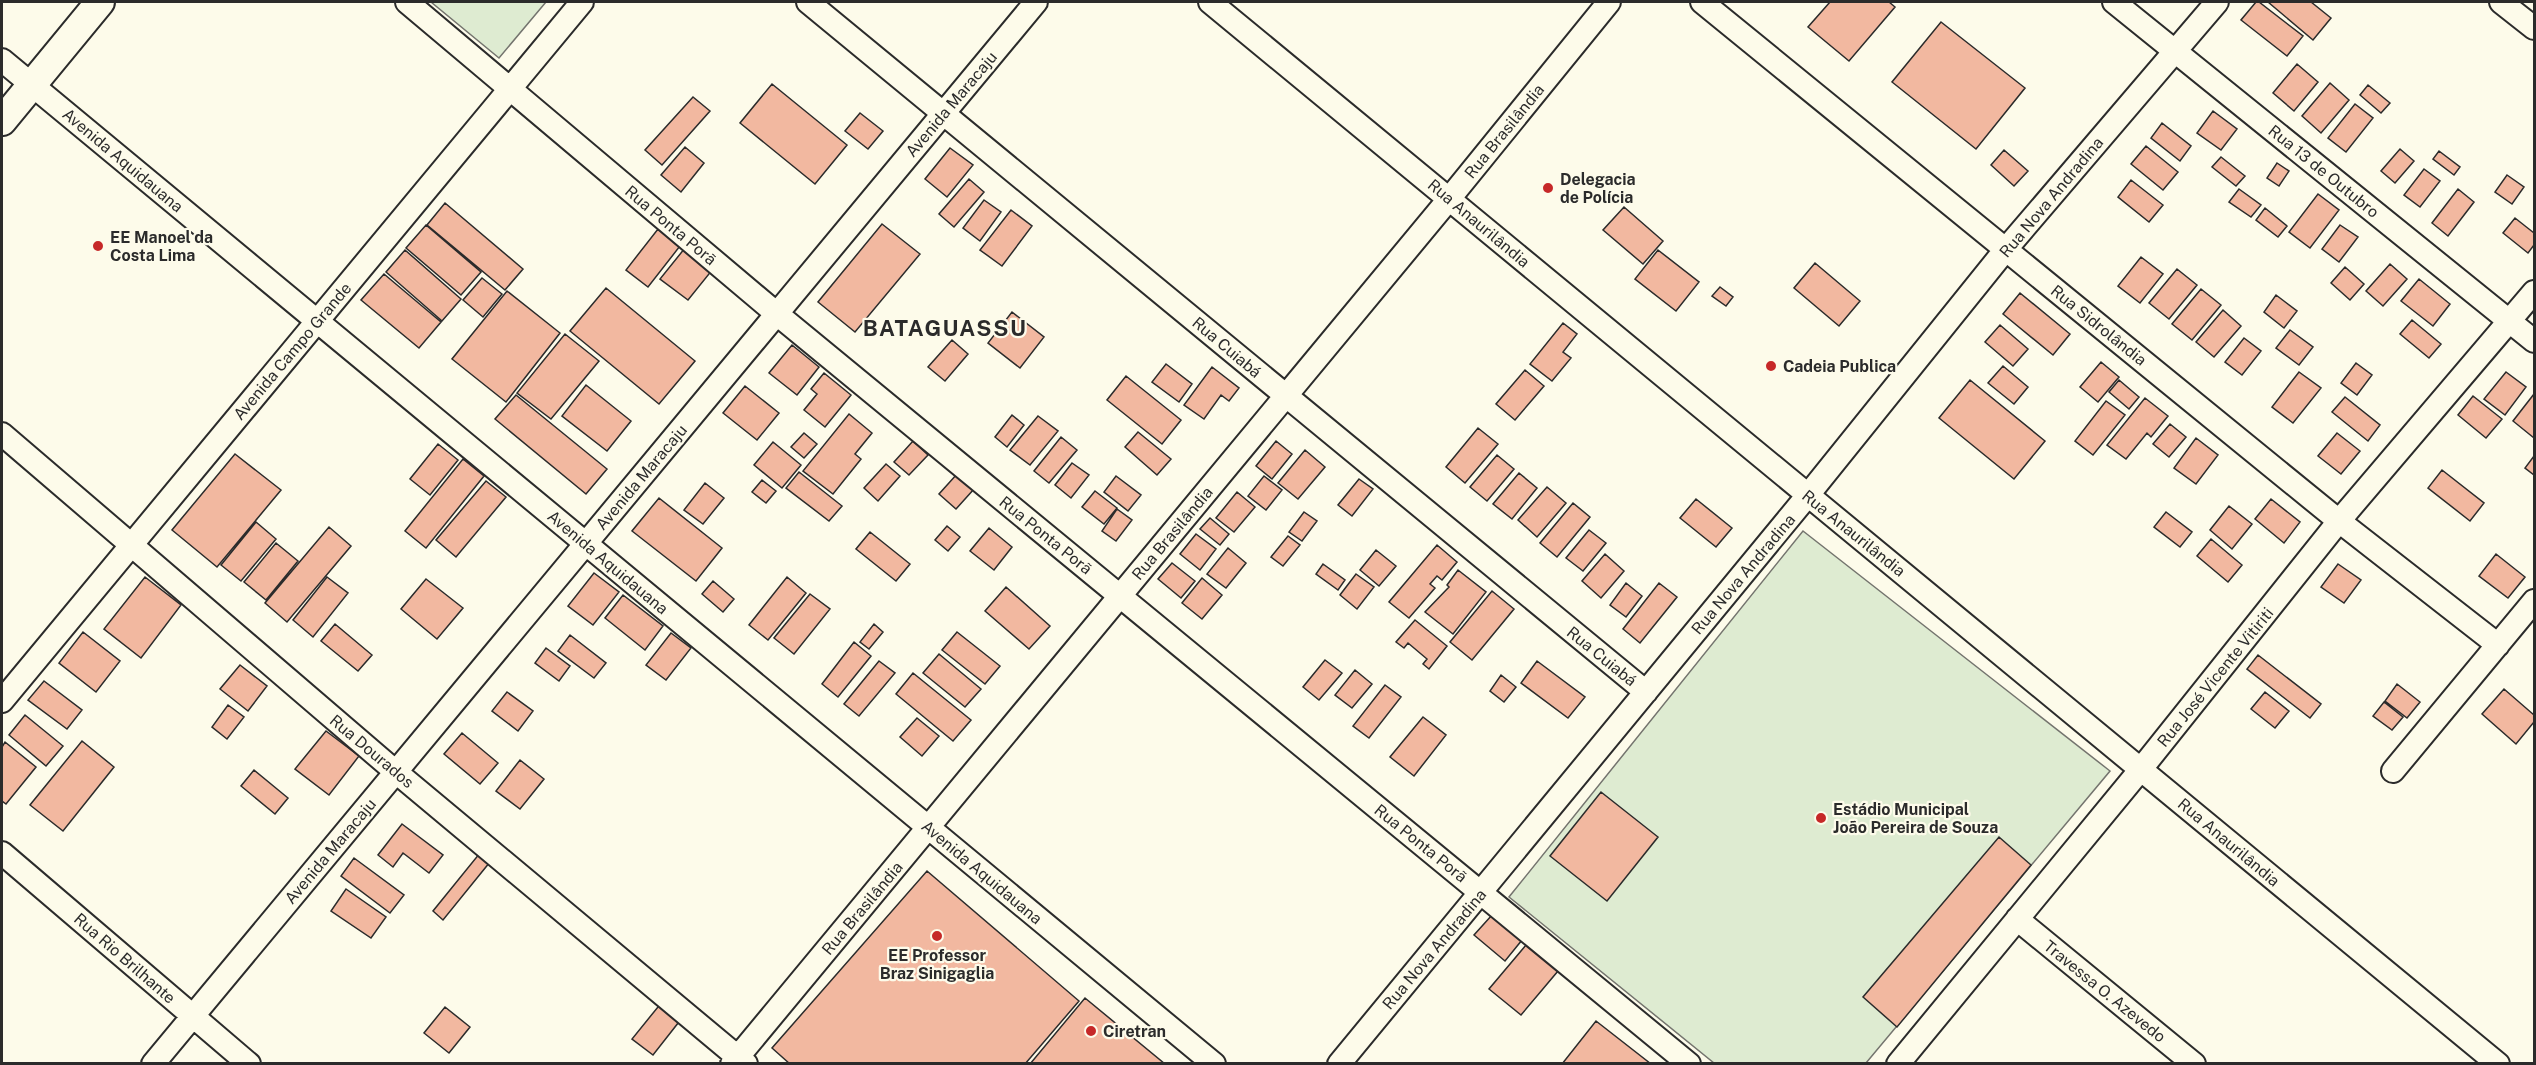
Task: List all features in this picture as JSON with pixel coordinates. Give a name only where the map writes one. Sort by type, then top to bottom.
[{"type":"main road","points":[[2,121],[100,2]]},
{"type":"street","name":"Rua Ponta Porã","points":[[407,2],[777,314],[1689,1064]]},
{"type":"street","name":"Avenida Campo Grande","points":[[2,701],[582,2]]},
{"type":"street","name":"Rua Cuiabá","points":[[808,2],[1646,692]]},
{"type":"street","name":"Avenida Maracaju","points":[[153,1064],[1036,2]]},
{"type":"street","name":"Rua Anaurilândia","points":[[1210,2],[2498,1064]]},
{"type":"street","name":"Rua Brasilândia","points":[[739,1061],[928,827],[1449,199],[1609,2]]},
{"type":"street","name":"Rua Sidrolândia","points":[[1702,2],[2339,521],[2498,645]]},
{"type":"street","name":"Rua 13 de Outubro","points":[[2114,2],[2535,341]]},
{"type":"street","name":"Rua Nova Andradina","points":[[1339,1064],[1808,495],[2006,249],[2217,2]]},
{"type":"street","points":[[2501,2],[2535,28]]},
{"type":"street","name":"Avenida Aquidauana","points":[[2,60],[1214,1064]]},
{"type":"street","name":"Rua José Vicente Vitiriti","points":[[1898,1064],[2141,769],[2339,521],[2535,292]]},
{"type":"street","name":"Rua Dourados","points":[[2,434],[396,772],[739,1061]]},
{"type":"street","points":[[2393,771],[2535,601]]},
{"type":"street","name":"Rua Rio Brilhante","points":[[2,853],[249,1064]]},
{"type":"street","name":"Travessa O. Azevedo","points":[[2017,919],[2193,1064]]},
{"type":"green space","points":[[431,2],[546,2],[499,58]]},
{"type":"green space","name":"Estádio Municipal João Pereira de Souza","points":[[1803,531],[2110,771],[1866,1063],[1714,1063],[1509,897]]},
{"type":"building","points":[[1830,2],[1889,2],[1895,7],[1849,61],[1808,27]]},
{"type":"building","points":[[2256,2],[2303,36],[2287,56],[2241,20]]},
{"type":"building","points":[[2268,2],[2311,2],[2331,18],[2313,40]]},
{"type":"building","points":[[1941,22],[2025,88],[1976,149],[1892,82]]},
{"type":"building","points":[[2297,64],[2318,82],[2294,111],[2273,93]]},
{"type":"building","points":[[2330,83],[2349,100],[2321,133],[2302,116]]},
{"type":"building","points":[[772,84],[847,145],[815,184],[740,123]]},
{"type":"building","points":[[2368,85],[2390,103],[2381,113],[2360,95]]},
{"type":"building","points":[[693,97],[710,111],[662,165],[645,150]]},
{"type":"building","points":[[2355,104],[2373,118],[2346,152],[2328,138]]},
{"type":"building","points":[[2213,111],[2237,129],[2221,150],[2197,133]]},
{"type":"building","points":[[860,113],[883,131],[868,149],[845,131]]},
{"type":"building","points":[[2162,123],[2191,146],[2180,161],[2151,138]]},
{"type":"building","points":[[2146,146],[2178,172],[2163,190],[2131,164]]},
{"type":"building","points":[[685,147],[704,163],[681,192],[661,175]]},
{"type":"building","points":[[950,148],[973,165],[947,197],[925,179]]},
{"type":"building","points":[[2400,149],[2414,161],[2395,183],[2381,171]]},
{"type":"building","points":[[2004,150],[2028,171],[2014,186],[1991,165]]},
{"type":"building","points":[[2439,151],[2460,167],[2454,175],[2433,159]]},
{"type":"building","points":[[2221,157],[2245,176],[2236,186],[2212,167]]},
{"type":"building","points":[[2277,163],[2289,171],[2279,186],[2267,178]]},
{"type":"building","points":[[2424,169],[2440,181],[2420,207],[2404,195]]},
{"type":"building","points":[[2507,175],[2524,187],[2512,204],[2495,192]]},
{"type":"building","points":[[969,179],[984,192],[954,227],[939,214]]},
{"type":"building","points":[[2131,180],[2163,205],[2149,222],[2118,197]]},
{"type":"building","points":[[2239,189],[2261,205],[2251,217],[2229,202]]},
{"type":"building","points":[[2458,189],[2474,202],[2448,236],[2432,223]]},
{"type":"building","points":[[2318,194],[2339,210],[2310,248],[2289,232]]},
{"type":"building","points":[[984,200],[1001,212],[980,241],[963,228]]},
{"type":"building","points":[[445,203],[523,269],[505,290],[427,225]]},
{"type":"building","points":[[1624,207],[1663,241],[1643,264],[1603,230]]},
{"type":"building","points":[[2265,208],[2287,226],[2278,237],[2256,220]]},
{"type":"building","points":[[1011,210],[1032,226],[1002,266],[980,250]]},
{"type":"building","points":[[2515,218],[2534,233],[2534,245],[2528,253],[2503,233]]},
{"type":"building","points":[[882,224],[920,254],[855,332],[818,302]]},
{"type":"building","points":[[426,225],[481,272],[461,295],[406,248]]},
{"type":"building","points":[[2340,225],[2358,237],[2339,262],[2322,249]]},
{"type":"building","points":[[658,229],[680,246],[648,287],[626,270]]},
{"type":"building","points":[[685,248],[713,269],[688,300],[660,279]]},
{"type":"building","points":[[405,250],[461,299],[442,321],[386,272]]},
{"type":"building","points":[[1658,250],[1699,282],[1676,311],[1635,279]]},
{"type":"building","points":[[2141,257],[2163,274],[2140,303],[2118,286]]},
{"type":"building","points":[[1815,263],[1860,301],[1839,326],[1794,288]]},
{"type":"building","points":[[2390,264],[2407,279],[2383,306],[2366,291]]},
{"type":"building","points":[[2345,267],[2364,284],[2350,300],[2331,283]]},
{"type":"building","points":[[2177,269],[2197,285],[2169,319],[2149,303]]},
{"type":"building","points":[[384,274],[441,322],[419,348],[361,300]]},
{"type":"building","points":[[482,278],[502,294],[483,317],[463,300]]},
{"type":"building","points":[[2419,279],[2450,304],[2433,326],[2401,301]]},
{"type":"building","points":[[1720,287],[1733,297],[1726,306],[1712,296]]},
{"type":"building","points":[[606,288],[695,361],[659,404],[570,331]]},
{"type":"building","points":[[2201,289],[2221,305],[2192,340],[2172,324]]},
{"type":"building","points":[[507,291],[560,333],[506,402],[452,359]]},
{"type":"building","points":[[2020,293],[2070,334],[2053,355],[2003,314]]},
{"type":"building","points":[[2276,295],[2297,311],[2284,328],[2264,312]]},
{"type":"building","points":[[2223,310],[2241,326],[2214,357],[2196,342]]},
{"type":"building","points":[[1012,312],[1044,337],[1020,368],[988,343]]},
{"type":"building","points":[[2412,320],[2441,344],[2429,358],[2400,334]]},
{"type":"building","points":[[1563,323],[1577,334],[1563,352],[1571,358],[1552,381],[1530,364]]},
{"type":"building","points":[[2000,325],[2028,349],[2013,366],[1985,342]]},
{"type":"building","points":[[2290,330],[2313,347],[2299,365],[2276,348]]},
{"type":"building","points":[[565,334],[599,361],[551,419],[517,393]]},
{"type":"building","points":[[2244,338],[2261,351],[2242,375],[2225,362]]},
{"type":"building","points":[[952,340],[968,354],[945,381],[928,367]]},
{"type":"building","points":[[792,345],[819,367],[797,395],[769,373]]},
{"type":"building","points":[[2101,362],[2119,377],[2098,402],[2080,387]]},
{"type":"building","points":[[2356,363],[2372,375],[2357,395],[2341,383]]},
{"type":"building","points":[[1166,364],[1192,384],[1179,402],[1152,382]]},
{"type":"building","points":[[2003,366],[2028,387],[2014,404],[1988,383]]},
{"type":"building","points":[[1212,367],[1239,388],[1229,401],[1221,395],[1204,419],[1184,405]]},
{"type":"building","points":[[1525,370],[1544,386],[1515,420],[1496,404]]},
{"type":"building","points":[[2299,372],[2321,388],[2293,423],[2272,407]]},
{"type":"building","points":[[2506,372],[2526,387],[2505,415],[2484,399]]},
{"type":"building","points":[[824,373],[851,395],[825,427],[804,410],[817,394],[811,389]]},
{"type":"building","points":[[1126,376],[1181,420],[1162,444],[1107,400]]},
{"type":"building","points":[[1970,380],[2045,441],[2014,479],[1939,418]]},
{"type":"building","points":[[2119,380],[2139,397],[2129,409],[2109,392]]},
{"type":"building","points":[[586,385],[631,421],[607,451],[562,416]]},
{"type":"building","points":[[745,386],[779,413],[757,440],[723,413]]},
{"type":"building","points":[[2534,394],[2534,438],[2513,421]]},
{"type":"building","points":[[516,395],[607,469],[586,494],[495,419]]},
{"type":"building","points":[[2473,396],[2502,419],[2486,438],[2458,415]]},
{"type":"building","points":[[2345,397],[2380,425],[2368,441],[2332,412]]},
{"type":"building","points":[[2145,398],[2168,416],[2151,437],[2147,433],[2126,459],[2107,445]]},
{"type":"building","points":[[2106,401],[2125,415],[2093,455],[2075,441]]},
{"type":"building","points":[[849,414],[872,433],[855,454],[861,459],[833,494],[803,471]]},
{"type":"building","points":[[1012,415],[1024,425],[1007,447],[995,437]]},
{"type":"building","points":[[1038,416],[1058,431],[1030,465],[1010,450]]},
{"type":"building","points":[[2170,424],[2186,437],[2169,457],[2153,444]]},
{"type":"building","points":[[1478,428],[1498,444],[1465,483],[1446,467]]},
{"type":"building","points":[[1138,432],[1171,459],[1157,475],[1125,447]]},
{"type":"building","points":[[804,433],[817,444],[804,458],[791,447]]},
{"type":"building","points":[[2337,433],[2360,451],[2341,474],[2318,456]]},
{"type":"building","points":[[1061,437],[1077,450],[1049,483],[1034,471]]},
{"type":"building","points":[[2196,438],[2218,455],[2196,484],[2174,468]]},
{"type":"building","points":[[913,441],[928,455],[909,475],[894,462]]},
{"type":"building","points":[[1276,441],[1292,454],[1272,479],[1256,466]]},
{"type":"building","points":[[773,442],[801,465],[782,488],[754,465]]},
{"type":"building","points":[[438,444],[458,460],[430,495],[410,479]]},
{"type":"building","points":[[1305,450],[1325,467],[1298,499],[1278,483]]},
{"type":"building","points":[[235,454],[281,490],[217,567],[172,530]]},
{"type":"building","points":[[1497,455],[1514,469],[1487,501],[1470,487]]},
{"type":"building","points":[[2534,456],[2534,475],[2525,468]]},
{"type":"building","points":[[463,459],[484,476],[426,548],[405,531]]},
{"type":"building","points":[[1072,463],[1089,475],[1071,498],[1055,485]]},
{"type":"building","points":[[886,464],[900,476],[878,501],[864,488]]},
{"type":"building","points":[[2442,470],[2484,503],[2470,521],[2428,488]]},
{"type":"building","points":[[799,472],[842,506],[829,521],[786,488]]},
{"type":"building","points":[[1519,473],[1537,488],[1512,519],[1493,504]]},
{"type":"building","points":[[957,474],[974,489],[956,509],[939,494]]},
{"type":"building","points":[[1116,476],[1141,495],[1128,511],[1104,492]]},
{"type":"building","points":[[1264,476],[1282,490],[1266,510],[1248,496]]},
{"type":"building","points":[[1359,479],[1373,489],[1352,516],[1338,505]]},
{"type":"building","points":[[762,480],[776,491],[766,503],[752,492]]},
{"type":"building","points":[[486,481],[506,497],[456,557],[436,540]]},
{"type":"building","points":[[705,483],[724,498],[703,524],[684,510]]},
{"type":"building","points":[[1547,487],[1566,503],[1537,537],[1518,520]]},
{"type":"building","points":[[1095,491],[1117,508],[1104,524],[1082,507]]},
{"type":"building","points":[[1237,492],[1255,507],[1234,532],[1216,518]]},
{"type":"building","points":[[659,498],[722,548],[696,581],[632,531]]},
{"type":"building","points":[[1696,499],[1732,528],[1716,547],[1680,518]]},
{"type":"building","points":[[2271,499],[2300,522],[2284,543],[2255,519]]},
{"type":"building","points":[[1573,503],[1590,517],[1557,557],[1540,543]]},
{"type":"building","points":[[2229,506],[2252,524],[2232,549],[2210,530]]},
{"type":"building","points":[[1117,509],[1132,520],[1116,541],[1102,531]]},
{"type":"building","points":[[1304,512],[1317,521],[1302,541],[1289,532]]},
{"type":"building","points":[[2166,512],[2192,532],[2180,547],[2154,527]]},
{"type":"building","points":[[1210,518],[1229,534],[1220,545],[1200,529]]},
{"type":"building","points":[[256,522],[276,539],[241,581],[221,565]]},
{"type":"building","points":[[947,526],[960,537],[948,551],[935,540]]},
{"type":"building","points":[[329,527],[351,546],[287,622],[265,603]]},
{"type":"building","points":[[989,528],[1012,547],[994,570],[970,551]]},
{"type":"building","points":[[1589,530],[1606,543],[1583,571],[1566,558]]},
{"type":"building","points":[[870,532],[910,564],[896,581],[856,549]]},
{"type":"building","points":[[1196,534],[1216,549],[1200,570],[1180,554]]},
{"type":"building","points":[[1288,536],[1300,545],[1283,566],[1271,557]]},
{"type":"building","points":[[2211,539],[2242,565],[2228,582],[2197,556]]},
{"type":"building","points":[[276,543],[298,561],[266,600],[244,582]]},
{"type":"building","points":[[1437,545],[1457,562],[1442,580],[1437,576],[1430,584],[1435,588],[1409,618],[1389,602]]},
{"type":"building","points":[[1228,548],[1246,563],[1226,588],[1207,574]]},
{"type":"building","points":[[1376,550],[1396,566],[1379,586],[1360,570]]},
{"type":"building","points":[[1605,554],[1624,571],[1601,598],[1582,581]]},
{"type":"building","points":[[2496,554],[2525,577],[2508,598],[2479,576]]},
{"type":"building","points":[[1172,563],[1195,581],[1181,598],[1158,579]]},
{"type":"building","points":[[1323,564],[1345,580],[1338,590],[1316,574]]},
{"type":"building","points":[[2338,564],[2361,580],[2344,603],[2321,587]]},
{"type":"building","points":[[1458,570],[1486,592],[1453,634],[1425,612],[1449,587],[1447,585]]},
{"type":"building","points":[[594,573],[619,592],[593,625],[568,606]]},
{"type":"building","points":[[1356,574],[1374,587],[1357,609],[1340,595]]},
{"type":"building","points":[[145,577],[181,605],[141,658],[104,629]]},
{"type":"building","points":[[327,577],[348,593],[313,637],[293,620]]},
{"type":"building","points":[[787,577],[806,593],[768,640],[749,625]]},
{"type":"building","points":[[1202,578],[1222,595],[1202,619],[1182,603]]},
{"type":"building","points":[[426,579],[463,608],[437,639],[401,609]]},
{"type":"building","points":[[713,581],[734,599],[723,612],[702,594]]},
{"type":"building","points":[[1626,583],[1642,596],[1626,617],[1610,605]]},
{"type":"building","points":[[1659,583],[1677,597],[1640,643],[1623,629]]},
{"type":"building","points":[[1006,587],[1050,626],[1029,649],[985,611]]},
{"type":"building","points":[[1492,591],[1514,609],[1472,660],[1450,642]]},
{"type":"building","points":[[810,594],[830,609],[794,654],[774,638]]},
{"type":"building","points":[[623,595],[663,626],[645,650],[605,618]]},
{"type":"building","points":[[1415,620],[1447,646],[1429,669],[1423,664],[1427,659],[1408,643],[1404,648],[1396,642]]},
{"type":"building","points":[[335,624],[372,655],[358,671],[321,641]]},
{"type":"building","points":[[874,624],[883,632],[869,649],[860,642]]},
{"type":"building","points":[[83,632],[120,661],[96,692],[59,663]]},
{"type":"building","points":[[957,632],[1000,666],[985,684],[942,650]]},
{"type":"building","points":[[671,633],[691,648],[666,680],[646,665]]},
{"type":"building","points":[[570,635],[606,663],[594,678],[558,651]]},
{"type":"building","points":[[854,642],[871,656],[838,697],[822,684]]},
{"type":"building","points":[[546,648],[570,666],[559,681],[535,663]]},
{"type":"building","points":[[939,654],[981,689],[965,707],[923,673]]},
{"type":"building","points":[[2258,655],[2321,704],[2310,718],[2247,669]]},
{"type":"building","points":[[1325,660],[1342,673],[1319,700],[1303,687]]},
{"type":"building","points":[[879,661],[895,673],[859,716],[844,704]]},
{"type":"building","points":[[1537,661],[1585,697],[1568,718],[1521,683]]},
{"type":"building","points":[[240,665],[267,686],[248,711],[220,689]]},
{"type":"building","points":[[1355,670],[1372,684],[1352,708],[1335,695]]},
{"type":"building","points":[[913,673],[971,720],[953,741],[896,694]]},
{"type":"building","points":[[1501,675],[1516,687],[1504,702],[1490,691]]},
{"type":"building","points":[[44,681],[82,710],[67,729],[28,700]]},
{"type":"building","points":[[2397,684],[2420,702],[2407,718],[2385,701]]},
{"type":"building","points":[[1385,685],[1401,697],[1369,738],[1353,726]]},
{"type":"building","points":[[2504,689],[2534,715],[2534,722],[2516,744],[2482,714]]},
{"type":"building","points":[[507,692],[533,711],[518,731],[492,711]]},
{"type":"building","points":[[2265,692],[2289,711],[2275,728],[2251,709]]},
{"type":"building","points":[[2384,702],[2403,717],[2392,730],[2373,716]]},
{"type":"building","points":[[228,705],[244,717],[227,739],[212,727]]},
{"type":"building","points":[[25,715],[63,746],[46,766],[9,735]]},
{"type":"building","points":[[1423,717],[1446,735],[1414,776],[1390,757]]},
{"type":"building","points":[[917,718],[939,736],[922,756],[900,737]]},
{"type":"building","points":[[326,731],[359,756],[329,795],[295,769]]},
{"type":"building","points":[[462,733],[498,763],[480,784],[444,754]]},
{"type":"building","points":[[82,741],[114,767],[63,831],[30,805]]},
{"type":"building","points":[[5,742],[36,767],[6,804],[2,801],[2,747]]},
{"type":"building","points":[[520,760],[544,779],[520,809],[496,791]]},
{"type":"building","points":[[254,770],[288,798],[275,814],[241,786]]},
{"type":"building","points":[[1601,792],[1658,837],[1607,901],[1550,856]]},
{"type":"building","points":[[402,824],[443,855],[429,873],[403,853],[393,867],[378,855]]},
{"type":"building","points":[[1999,837],[2031,865],[1897,1027],[1863,997]]},
{"type":"building","points":[[484,848],[494,857],[443,920],[433,911]]},
{"type":"building","points":[[354,858],[404,895],[390,913],[341,876]]},
{"type":"building","name":"EE Professor Braz Sinigaglia","points":[[927,871],[1079,1001],[1025,1064],[790,1064],[772,1048]]},
{"type":"building","points":[[346,889],[386,917],[371,938],[331,911]]},
{"type":"building","points":[[1492,915],[1522,940],[1505,961],[1474,935]]},
{"type":"building","points":[[1526,945],[1558,971],[1521,1015],[1489,989]]},
{"type":"building","name":"Ciretran","points":[[1085,998],[1165,1064],[1030,1064]]},
{"type":"building","points":[[662,1002],[682,1018],[653,1055],[632,1039]]},
{"type":"building","points":[[445,1007],[470,1027],[449,1053],[424,1033]]},
{"type":"building","points":[[1596,1021],[1651,1064],[1562,1064]]},
{"type":"place","name":"Delegacia de Polícia","points":[[1548,188]]},
{"type":"place","name":"EE Manoel da Costa Lima","points":[[98,246]]},
{"type":"place","name":"Cadeia Publica","points":[[1771,366]]},
{"type":"place","name":"Estádio Municipal João Pereira de Souza","points":[[1821,818]]},
{"type":"place","name":"EE Professor Braz Sinigaglia","points":[[937,936]]},
{"type":"place","name":"Ciretran","points":[[1091,1031]]},
{"type":"district","name":"BATAGUASSU","points":[[945,328]]}]
